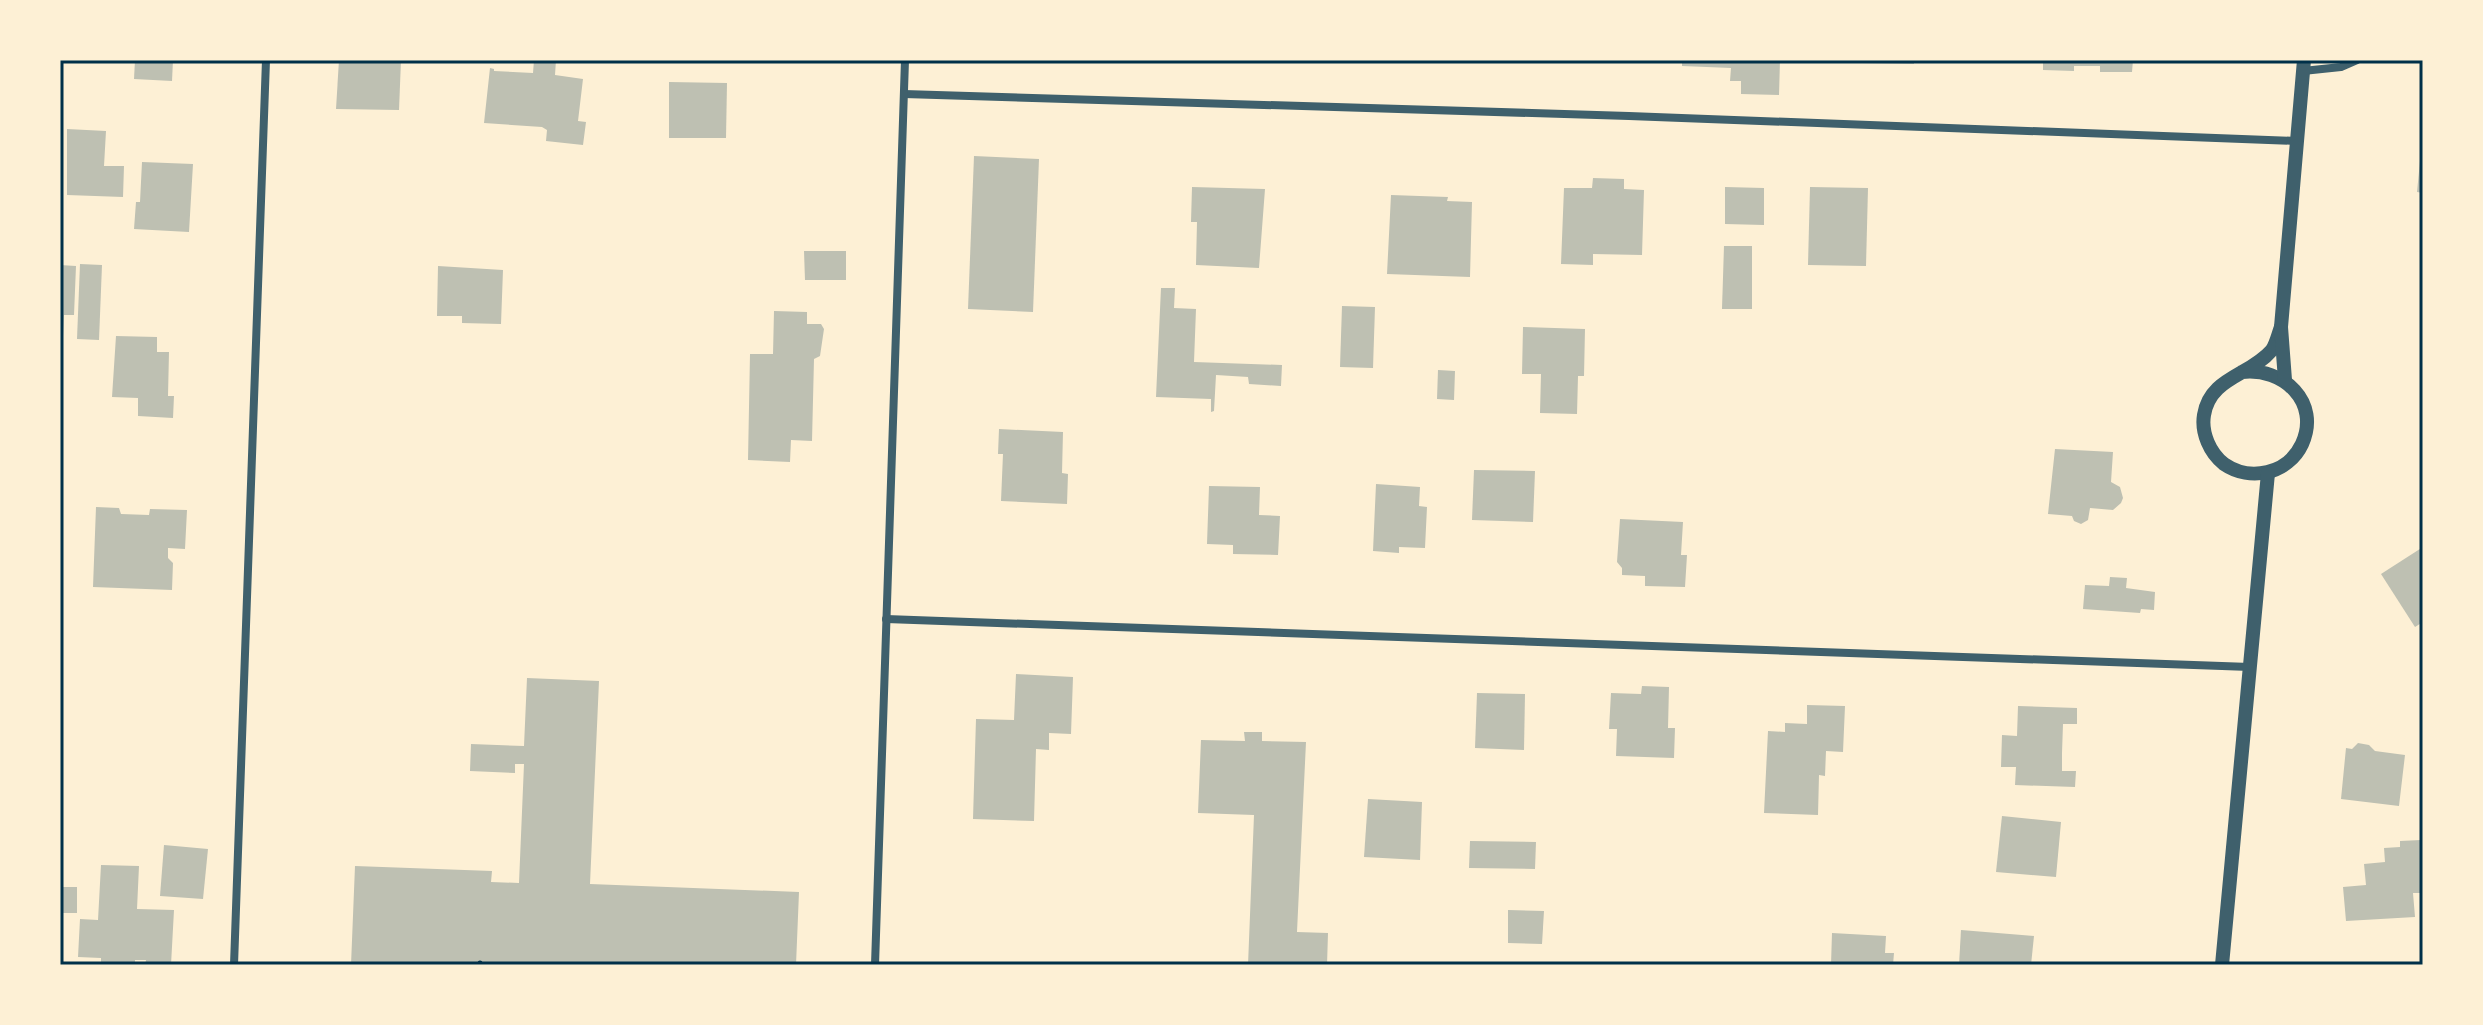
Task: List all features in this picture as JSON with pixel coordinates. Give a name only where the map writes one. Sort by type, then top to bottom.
[{"type":"street","points":[[234,965],[266,60]]},
{"type":"street","points":[[875,965],[905,60]]},
{"type":"street","points":[[2285,380],[2281,327],[2304,66],[2341,67],[2357,60]]},
{"type":"street","points":[[904,94],[1629,116],[2297,141]]},
{"type":"street","points":[[2242,372],[2269,373],[2285,380],[2298,393],[2305,410],[2306,427],[2302,444],[2292,459],[2268,473],[2245,473],[2232,469],[2211,449],[2204,433],[2204,416],[2209,400],[2219,386],[2273,349],[2281,327]]},
{"type":"street","points":[[2222,965],[2268,473]]},
{"type":"street","points":[[886,619],[2250,667]]},
{"type":"building","points":[[135,60],[173,60],[172,81],[134,79]]},
{"type":"building","points":[[339,60],[401,60],[399,110],[336,109]]},
{"type":"building","points":[[534,60],[556,60],[555,75],[583,79],[578,121],[586,122],[583,145],[546,141],[547,130],[542,127],[484,123],[490,68],[494,71],[533,73]]},
{"type":"building","points":[[1682,60],[1780,60],[1779,95],[1741,94],[1741,81],[1730,81],[1731,68],[1682,66]]},
{"type":"building","points":[[1862,60],[1914,60],[1914,64],[1862,63]]},
{"type":"building","points":[[2043,60],[2133,60],[2132,72],[2100,72],[2100,66],[2074,66],[2074,71],[2043,70]]},
{"type":"building","points":[[669,82],[727,83],[726,138],[669,138]]},
{"type":"building","points":[[67,129],[106,131],[104,166],[124,166],[123,197],[67,195]]},
{"type":"building","points":[[2423,151],[2423,193],[2417,192]]},
{"type":"building","points":[[974,156],[1039,159],[1033,312],[968,309]]},
{"type":"building","points":[[142,162],[193,164],[189,232],[134,229],[136,202],[140,202]]},
{"type":"building","points":[[1593,178],[1624,179],[1624,189],[1644,190],[1642,255],[1593,254],[1593,265],[1561,264],[1564,188],[1592,188]]},
{"type":"building","points":[[1192,187],[1265,189],[1259,268],[1196,265],[1197,222],[1191,222]]},
{"type":"building","points":[[1725,187],[1764,188],[1764,225],[1725,224]]},
{"type":"building","points":[[1810,187],[1868,188],[1866,266],[1808,265]]},
{"type":"building","points":[[1391,195],[1448,197],[1447,201],[1472,202],[1470,277],[1387,274]]},
{"type":"building","points":[[1724,246],[1752,246],[1752,309],[1722,309]]},
{"type":"building","points":[[804,251],[846,251],[846,280],[805,280]]},
{"type":"building","points":[[80,264],[102,265],[99,340],[77,339]]},
{"type":"building","points":[[60,265],[76,266],[74,315],[64,315],[63,336],[60,336]]},
{"type":"building","points":[[438,266],[503,270],[501,324],[462,323],[462,316],[437,316]]},
{"type":"building","points":[[1161,288],[1175,288],[1174,308],[1196,309],[1194,362],[1282,365],[1281,386],[1249,384],[1248,377],[1216,375],[1214,411],[1211,412],[1211,399],[1156,397]]},
{"type":"building","points":[[1342,306],[1375,307],[1373,368],[1340,367]]},
{"type":"building","points":[[774,311],[807,312],[807,324],[821,324],[824,329],[820,356],[814,359],[812,441],[791,440],[790,462],[748,460],[750,354],[773,354]]},
{"type":"building","points":[[1523,327],[1585,329],[1584,376],[1578,376],[1577,414],[1540,413],[1541,374],[1522,374]]},
{"type":"building","points":[[116,336],[157,337],[157,352],[169,352],[168,396],[174,396],[173,418],[138,416],[138,398],[112,397]]},
{"type":"building","points":[[1438,370],[1455,371],[1454,400],[1437,399]]},
{"type":"building","points":[[999,429],[1063,432],[1062,473],[1068,474],[1067,504],[1001,501],[1003,454],[998,454]]},
{"type":"building","points":[[2055,449],[2113,452],[2111,482],[2120,487],[2121,503],[2113,510],[2090,508],[2088,520],[2081,524],[2074,521],[2072,516],[2048,514]]},
{"type":"building","points":[[1474,470],[1535,471],[1533,522],[1472,520]]},
{"type":"building","points":[[1376,484],[1420,487],[1419,506],[1427,507],[1425,548],[1399,547],[1399,553],[1373,551]]},
{"type":"building","points":[[1209,486],[1260,487],[1259,515],[1280,516],[1278,555],[1233,554],[1233,545],[1207,544]]},
{"type":"building","points":[[96,507],[119,508],[121,514],[149,515],[150,509],[187,510],[185,549],[168,548],[168,558],[173,563],[172,590],[93,587]]},
{"type":"building","points":[[1620,519],[1683,522],[1681,555],[1687,555],[1685,587],[1645,586],[1645,576],[1622,575],[1622,568],[1617,562]]},
{"type":"building","points":[[2423,547],[2423,622],[2415,627],[2381,574]]},
{"type":"building","points":[[2110,577],[2127,578],[2126,588],[2155,592],[2154,610],[2141,609],[2140,613],[2083,609],[2085,585],[2109,586]]},
{"type":"building","points":[[1016,674],[1073,677],[1071,734],[1049,733],[1049,750],[1036,749],[1034,821],[973,819],[976,719],[1014,720]]},
{"type":"building","points":[[527,678],[599,681],[590,884],[799,892],[796,965],[351,965],[355,866],[492,871],[491,882],[519,883],[524,764],[515,764],[515,773],[470,771],[471,744],[524,746]]},
{"type":"building","points":[[1642,686],[1669,687],[1668,728],[1675,728],[1674,758],[1616,756],[1617,729],[1609,729],[1611,693],[1641,694]]},
{"type":"building","points":[[1477,693],[1525,694],[1524,750],[1475,748]]},
{"type":"building","points":[[1807,705],[1845,706],[1843,752],[1826,751],[1825,776],[1819,775],[1818,815],[1764,813],[1768,731],[1785,732],[1785,723],[1807,724]]},
{"type":"building","points":[[2018,706],[2077,708],[2077,724],[2063,724],[2062,753],[2062,771],[2076,771],[2075,787],[2015,785],[2016,767],[2001,767],[2002,735],[2017,736]]},
{"type":"building","points":[[1244,732],[1262,732],[1262,741],[1306,742],[1297,932],[1328,933],[1327,965],[1248,965],[1254,815],[1198,813],[1201,740],[1245,741]]},
{"type":"building","points":[[2358,743],[2369,745],[2375,751],[2405,755],[2399,806],[2341,799],[2346,748],[2352,749]]},
{"type":"building","points":[[1368,799],[1422,802],[1420,860],[1364,857]]},
{"type":"building","points":[[2002,816],[2061,822],[2056,877],[1996,872]]},
{"type":"building","points":[[2421,840],[2423,893],[2413,893],[2415,917],[2346,921],[2343,887],[2366,885],[2364,864],[2385,862],[2384,848],[2400,847],[2400,841]]},
{"type":"building","points":[[1470,841],[1536,842],[1535,869],[1469,868]]},
{"type":"building","points":[[164,845],[208,849],[203,899],[160,896]]},
{"type":"building","points":[[101,865],[139,866],[137,909],[174,910],[171,965],[145,965],[146,960],[135,960],[135,965],[101,963],[101,958],[78,957],[80,919],[98,920]]},
{"type":"building","points":[[63,887],[77,887],[77,913],[63,913]]},
{"type":"building","points":[[1508,910],[1544,911],[1542,944],[1508,943]]},
{"type":"building","points":[[1961,930],[2034,936],[2031,965],[1959,965]]},
{"type":"building","points":[[1832,933],[1886,936],[1885,953],[1894,953],[1893,965],[1831,965]]}]
